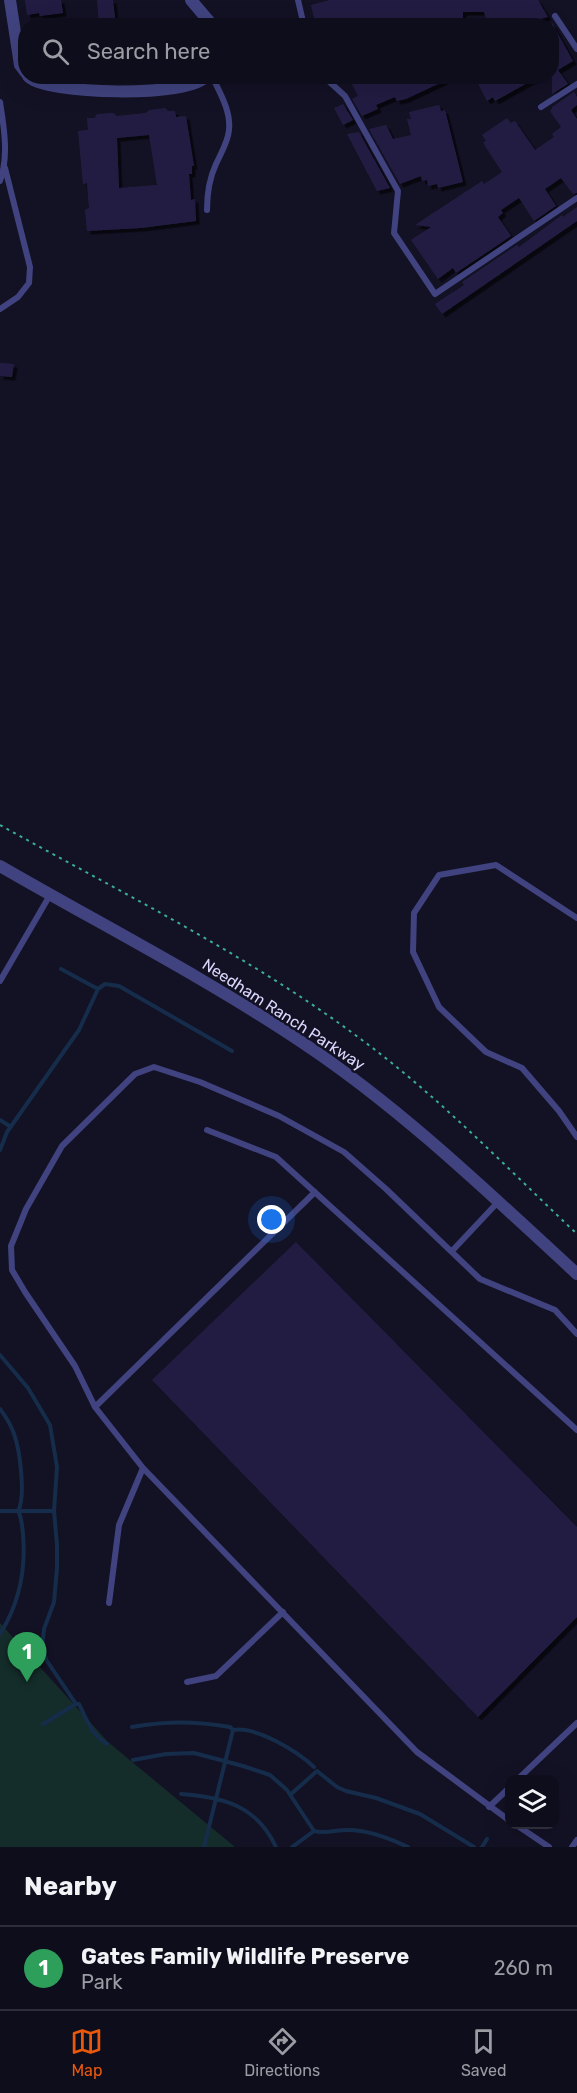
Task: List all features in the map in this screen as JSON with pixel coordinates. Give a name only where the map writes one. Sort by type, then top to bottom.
[{"type":"street","points":[[10,0],[18,52]]},
{"type":"street","points":[[191,0],[206,18]]},
{"type":"street","points":[[43,84],[52,87],[152,92],[178,89],[194,84]]},
{"type":"street","name":"Needham Ranch Parkway","points":[[0,866],[184,969],[306,1045],[372,1092],[577,1274]]},
{"type":"lane","points":[[298,0],[302,18]]},
{"type":"lane","points":[[559,22],[577,49]]},
{"type":"lane","points":[[207,210],[211,178],[225,147],[229,129],[226,104],[216,84]]},
{"type":"lane","points":[[332,84],[345,96],[398,191],[394,232],[435,294],[577,198]]},
{"type":"lane","points":[[541,107],[577,84]]},
{"type":"lane","points":[[0,102],[5,133],[4,168],[0,181]]},
{"type":"lane","points":[[0,309],[18,297],[29,283],[30,267],[4,168]]},
{"type":"lane","points":[[577,918],[496,865],[439,875],[414,913],[412,952],[439,1007],[486,1052],[522,1068],[559,1111],[577,1137]]},
{"type":"lane","points":[[0,981],[50,895]]},
{"type":"lane","points":[[505,1818],[417,1752],[143,1468],[95,1407],[75,1366],[25,1292],[12,1270],[11,1246],[26,1209],[62,1146],[135,1074],[154,1067],[200,1082],[279,1116],[344,1152],[480,1279],[555,1310],[577,1334]]},
{"type":"lane","points":[[207,1130],[276,1157],[577,1430]]},
{"type":"lane","points":[[95,1407],[315,1192]]},
{"type":"lane","points":[[452,1251],[498,1202]]},
{"type":"lane","points":[[110,1603],[119,1525],[143,1468]]},
{"type":"lane","points":[[187,1683],[216,1676],[283,1612]]},
{"type":"lane","points":[[521,1775],[577,1723]]},
{"type":"lane","points":[[489,1807],[505,1792]]},
{"type":"lane","points":[[522,1829],[549,1847]]},
{"type":"lane","points":[[572,1847],[577,1840]]},
{"type":"path","points":[[0,825],[254,966],[363,1040],[434,1099],[577,1234]]},
{"type":"green space","points":[[0,1623],[108,1742],[235,1847],[0,1847]]},
{"type":"building","points":[[25,0],[61,0],[63,13],[27,15]]},
{"type":"building","points":[[97,0],[113,0],[115,18],[98,18]]},
{"type":"building","points":[[330,0],[538,0],[548,17],[486,18],[484,12],[463,12],[463,18],[314,18],[311,5]]},
{"type":"building","points":[[559,36],[573,61],[559,69]]},
{"type":"building","points":[[559,71],[568,84],[552,94],[552,84],[559,84]]},
{"type":"building","points":[[352,84],[438,84],[406,99],[397,101],[395,97],[376,105],[378,109],[362,116],[352,99],[358,96]]},
{"type":"building","points":[[478,84],[526,84],[495,101],[493,97],[487,101]]},
{"type":"building","points":[[574,92],[577,105],[571,110],[577,119],[577,193],[573,194],[561,178],[545,189],[556,206],[534,221],[519,198],[501,210],[503,213],[498,217],[511,236],[456,273],[453,268],[438,279],[411,240],[431,227],[415,225],[482,181],[484,184],[502,172],[483,142],[486,141],[482,135],[507,118],[511,123],[515,121],[535,150],[554,137],[552,134],[561,127],[550,111],[552,107]]},
{"type":"building","points":[[343,104],[353,120],[343,125],[334,108]]},
{"type":"building","points":[[439,105],[441,111],[445,110],[463,182],[438,188],[437,184],[428,186],[427,180],[422,181],[421,176],[400,184],[369,129],[386,125],[393,139],[411,135],[407,119],[411,119],[409,112]]},
{"type":"building","points":[[165,108],[168,111],[175,111],[176,117],[186,116],[194,166],[192,166],[192,174],[189,174],[191,200],[195,199],[196,221],[141,228],[87,231],[85,210],[89,208],[87,183],[83,184],[78,131],[88,130],[87,118],[95,118],[97,114],[113,113],[117,116],[146,113],[149,110]],"holes":[[[149,135],[157,185],[119,188],[117,138]]]},
{"type":"building","points":[[359,132],[390,188],[377,191],[347,134]]},
{"type":"building","points":[[577,207],[577,221],[442,314],[435,304],[464,285],[462,282],[517,245],[519,247],[562,215],[563,217]]},
{"type":"building","points":[[0,363],[14,364],[12,377],[0,376]]},
{"type":"building","points":[[296,1242],[577,1527],[577,1617],[478,1717],[152,1380]]},
{"type":"waterway","points":[[61,969],[98,989]]},
{"type":"waterway","points":[[0,1150],[7,1132],[79,1030],[98,989],[105,984],[119,986],[232,1051]]},
{"type":"waterway","points":[[0,1120],[11,1127]]},
{"type":"waterway","points":[[0,1355],[28,1388],[50,1425],[57,1467],[54,1511],[57,1568],[54,1602],[44,1629],[42,1649],[47,1661],[76,1704],[79,1704],[93,1731],[107,1744]]},
{"type":"waterway","points":[[0,1409],[11,1427],[18,1451],[22,1485],[18,1511],[22,1522],[24,1547],[20,1586],[12,1611],[0,1634]]},
{"type":"waterway","points":[[0,1511],[54,1511]]},
{"type":"waterway","points":[[43,1724],[76,1704]]},
{"type":"waterway","points":[[132,1727],[192,1723],[253,1732],[287,1747],[314,1767]]},
{"type":"waterway","points":[[204,1847],[233,1730]]},
{"type":"waterway","points":[[133,1760],[166,1754],[194,1753],[270,1775],[287,1790],[314,1831]]},
{"type":"waterway","points":[[290,1795],[317,1771],[337,1787],[346,1791],[376,1798],[420,1814],[474,1847]]},
{"type":"waterway","points":[[181,1794],[197,1795],[237,1806],[259,1822],[276,1847]]},
{"type":"waterway","points":[[314,1831],[364,1831],[408,1847]]},
{"type":"waterway","points":[[292,1847],[314,1831]]},
{"type":"waterway","points":[[482,1847],[487,1839]]},
{"type":"place","name":"Gates Family Wildlife Preserve","points":[[27,1682]]}]
